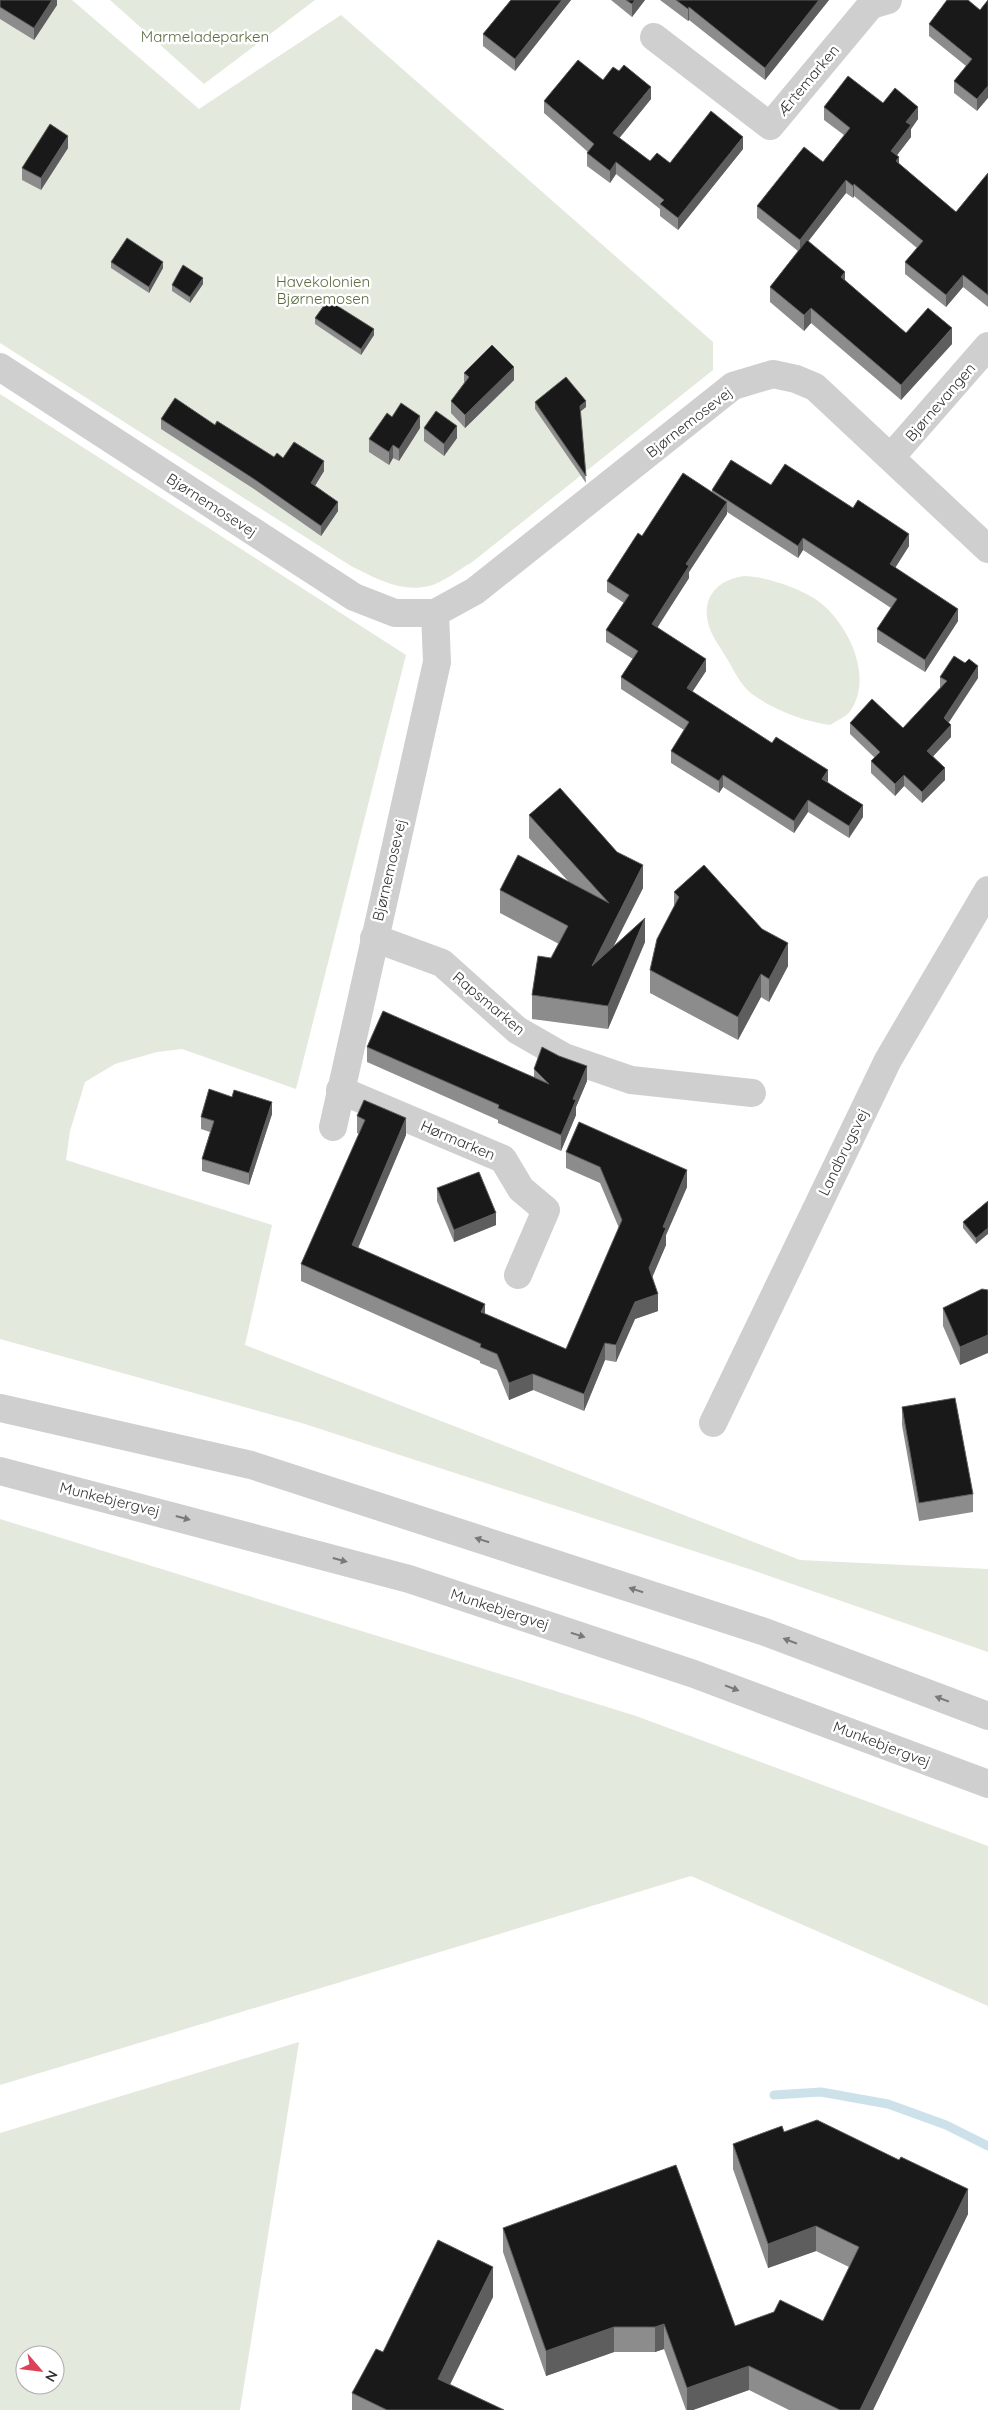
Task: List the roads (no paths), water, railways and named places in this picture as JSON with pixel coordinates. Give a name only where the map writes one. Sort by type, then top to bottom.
[{"type":"street","name":"Ærtemarken","points":[[654,37],[770,126],[871,5],[888,0]]},
{"type":"street","name":"Bjørnevangen","points":[[891,457],[988,346]]},
{"type":"street","name":"Bjørnemosevej","points":[[0,367],[354,597],[395,613],[436,613],[475,591],[734,386],[773,374],[796,379],[815,387],[988,549]]},
{"type":"street","name":"Bjørnemosevej","points":[[332,1127],[437,662],[436,613]]},
{"type":"street","name":"Landbrugsvej","points":[[713,1423],[888,1060],[988,890]]},
{"type":"street","name":"Rapsmarken","points":[[374,938],[442,963],[518,1030],[564,1057],[631,1080],[752,1093]]},
{"type":"street","name":"Hørmarken","points":[[340,1090],[503,1159],[521,1189],[546,1210],[518,1275]]},
{"type":"street","points":[[0,1408],[250,1465],[765,1632],[988,1716]]},
{"type":"street","name":"Munkebjergvej","points":[[0,1471],[409,1579],[694,1674],[988,1784]]},
{"type":"waterway","points":[[774,2095],[821,2092],[888,2104],[946,2125],[988,2146]]},
{"type":"park label","name":"Marmeladeparken","points":[[205,36]]},
{"type":"park label","name":"Havekolonien Bjørnemosen","points":[[323,290]]}]
